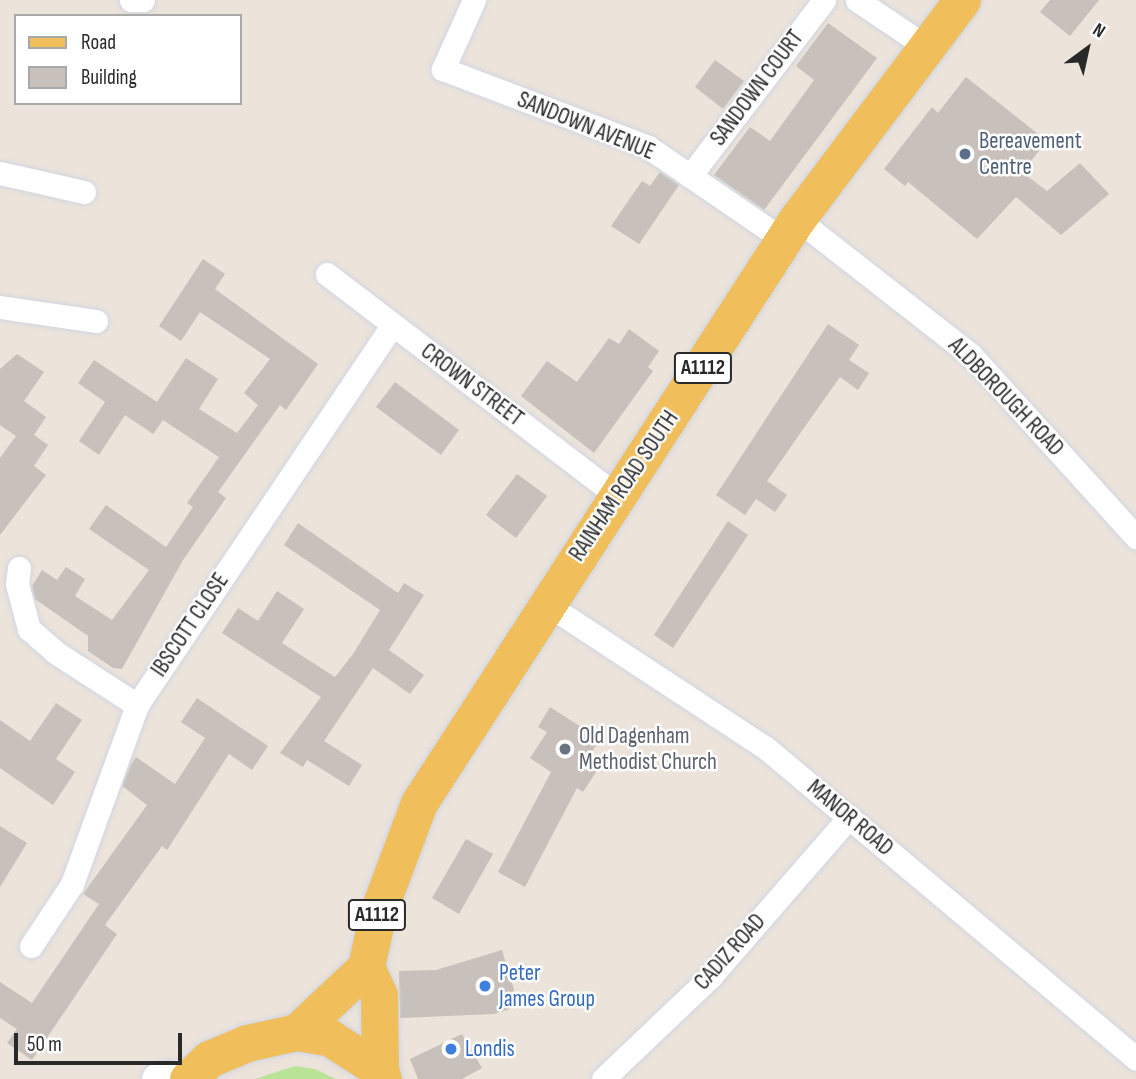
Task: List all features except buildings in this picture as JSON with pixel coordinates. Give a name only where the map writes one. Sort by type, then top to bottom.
[{"type":"main road","name":"RAINHAM ROAD SOUTH","points":[[366,967],[378,912],[419,803],[545,603],[790,230],[924,45],[962,0]]},
{"type":"main road","points":[[297,1032],[366,967],[379,995],[382,1075]]},
{"type":"main road","points":[[180,1077],[209,1059],[247,1043],[297,1032],[330,1038],[382,1075]]},
{"type":"street","points":[[131,0],[143,0]]},
{"type":"street","name":"SANDOWN AVENUE","points":[[474,0],[443,69],[648,147],[690,176],[790,230]]},
{"type":"street","name":"SANDOWN COURT","points":[[690,176],[824,0]]},
{"type":"street","points":[[857,0],[924,45]]},
{"type":"street","points":[[0,173],[84,192]]},
{"type":"street","name":"ALDBOROUGH ROAD","points":[[790,230],[971,355],[1136,537]]},
{"type":"street","name":"CROWN STREET","points":[[327,274],[617,496]]},
{"type":"street","points":[[0,307],[96,321]]},
{"type":"street","name":"IBSCOTT CLOSE","points":[[31,946],[72,884],[137,705],[392,325]]},
{"type":"street","points":[[19,568],[18,584],[29,629],[55,652],[137,705]]},
{"type":"street","name":"MANOR ROAD","points":[[545,603],[766,748],[1136,1058]]},
{"type":"street","name":"CADIZ ROAD","points":[[603,1079],[711,976],[849,817]]},
{"type":"green space","points":[[295,1066],[315,1069],[336,1079],[255,1079]]},
{"type":"place","name":"Bereavement Centre","points":[[965,154]]},
{"type":"place","name":"Old Dagenham Methodist Church","points":[[565,749]]},
{"type":"place","name":"Peter James Group","points":[[485,986]]},
{"type":"place","name":"Londis","points":[[451,1049]]}]
